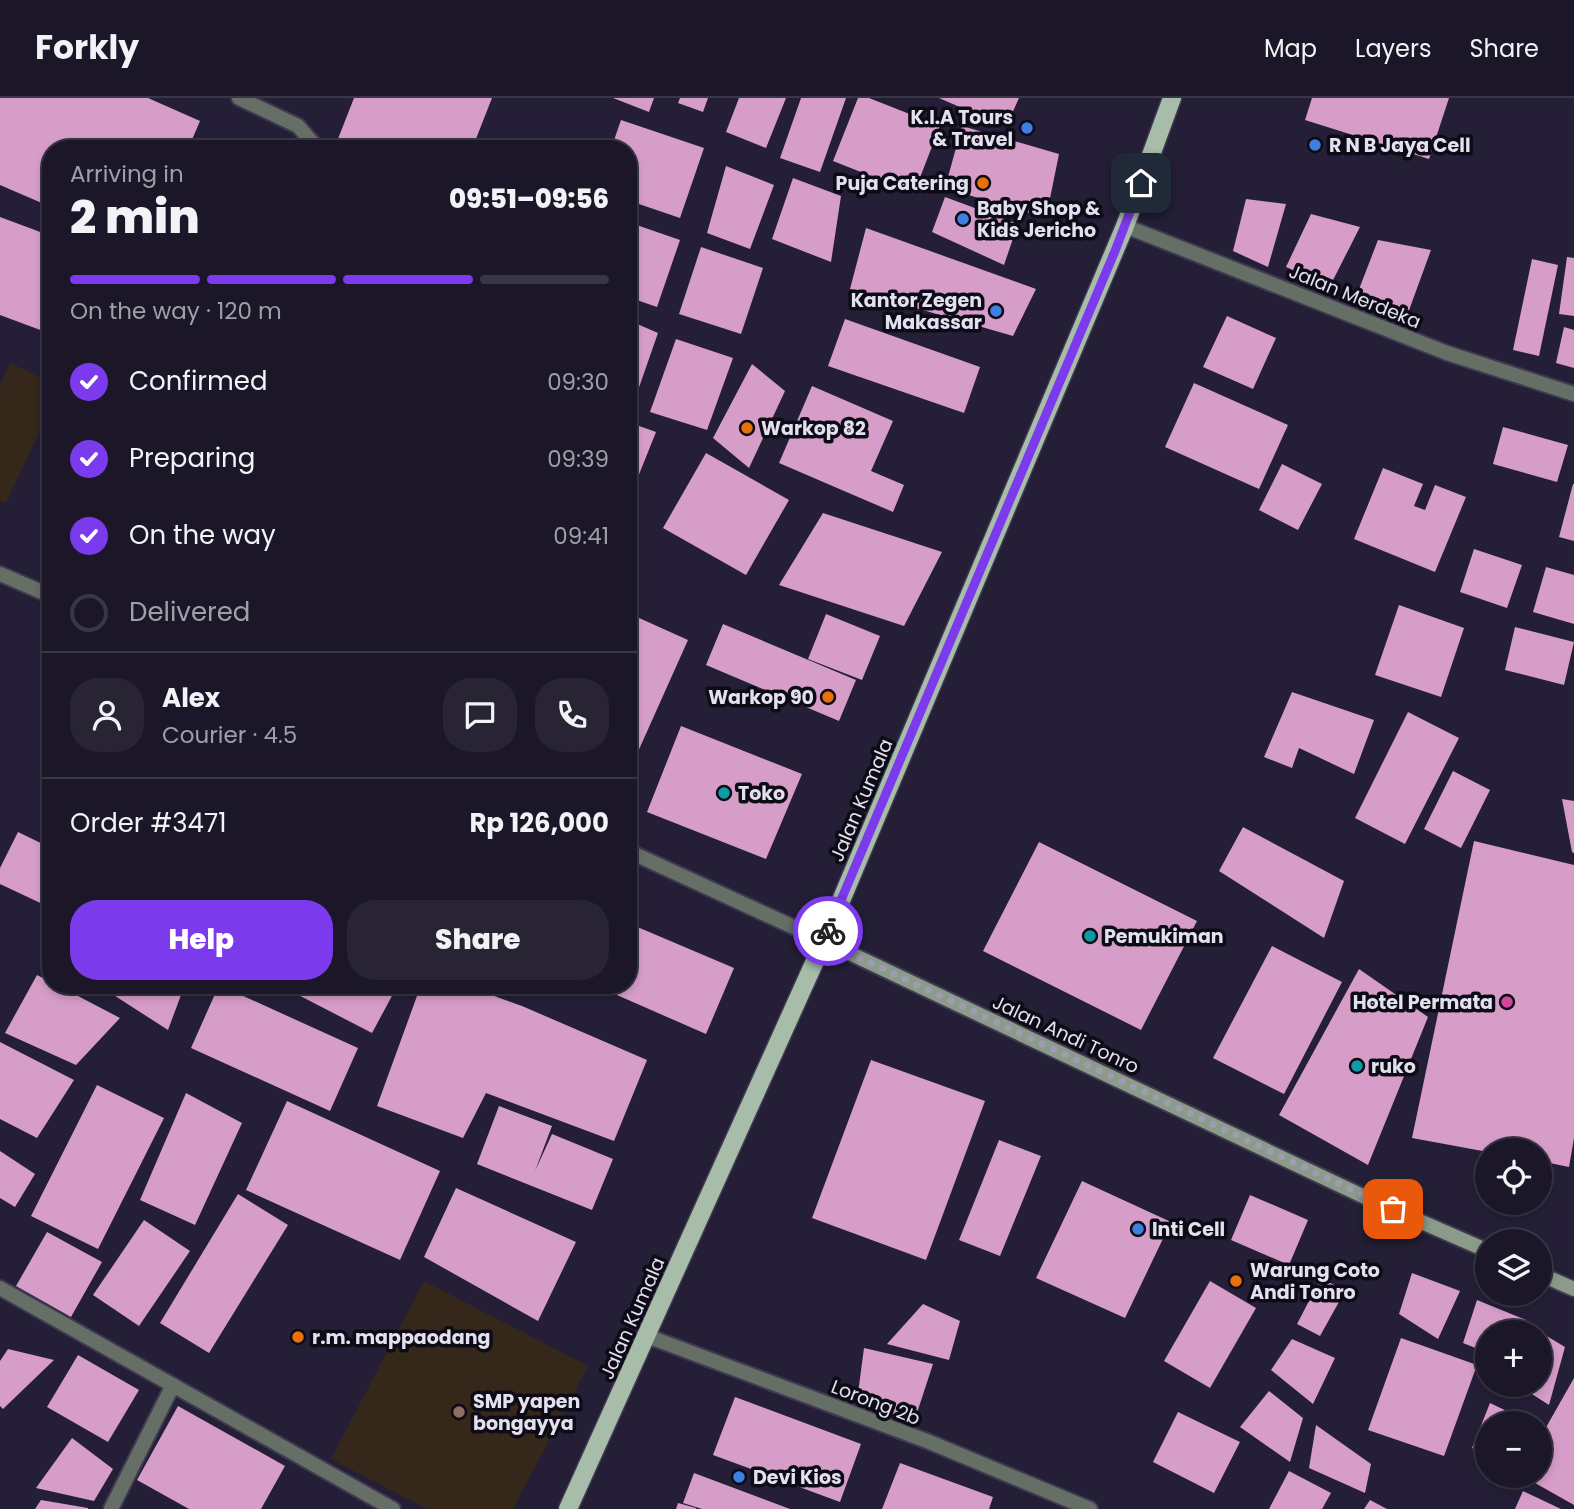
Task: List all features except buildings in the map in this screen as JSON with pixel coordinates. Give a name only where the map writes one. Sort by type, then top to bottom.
[{"type":"main road","name":"Jalan Kumala","points":[[568,1509],[824,941],[1125,226],[1172,98]]},
{"type":"main road","name":"Jalan Andi Tonro","points":[[824,941],[1369,1199],[1475,1245]]},
{"type":"main road","points":[[1552,1279],[1574,1289]]},
{"type":"street","points":[[239,98],[298,126],[310,140]]},
{"type":"street","name":"Jalan Merdeka","points":[[1125,226],[1447,353],[1574,394]]},
{"type":"street","points":[[0,574],[42,592]]},
{"type":"street","name":"Jalan Andi Tonro","points":[[637,854],[824,941]]},
{"type":"street","points":[[0,1289],[393,1509]]},
{"type":"street","name":"Lorong 2b","points":[[647,1336],[927,1441],[1090,1509]]},
{"type":"street","points":[[111,1509],[173,1385]]},
{"type":"shaded area","points":[[10,363],[42,378],[42,426],[6,503],[0,501],[0,385]]},
{"type":"shaded area","name":"SMP yapen bongayya","points":[[424,1281],[588,1366],[513,1509],[427,1509],[331,1459]]},
{"type":"way so far","points":[[828,931],[824,941],[1393,1209]]},
{"type":"place","name":"K.I.A Tours & Travel","points":[[1027,128]]},
{"type":"place","name":"R N B Jaya Cell","points":[[1315,145]]},
{"type":"place","name":"Puja Catering","points":[[983,183]]},
{"type":"place","name":"Baby Shop & Kids Jericho","points":[[963,219]]},
{"type":"place","name":"Kantor Zegen Makassar","points":[[996,311]]},
{"type":"place","name":"Warkop 82","points":[[747,428]]},
{"type":"place","name":"Warkop 90","points":[[828,697]]},
{"type":"place","name":"Toko","points":[[724,793]]},
{"type":"place","name":"Pemukiman","points":[[1090,936]]},
{"type":"place","name":"Hotel Permata","points":[[1507,1002]]},
{"type":"place","name":"ruko","points":[[1357,1066]]},
{"type":"place","name":"Inti Cell","points":[[1138,1229]]},
{"type":"place","name":"Warung Coto Andi Tonro","points":[[1236,1281]]},
{"type":"place","name":"r.m. mappaodang","points":[[298,1337]]},
{"type":"place","name":"SMP yapen bongayya","points":[[459,1412]]},
{"type":"place","name":"Devi Kios","points":[[739,1477]]},
{"type":"route","points":[[828,931],[1115,251],[1141,183]]}]
